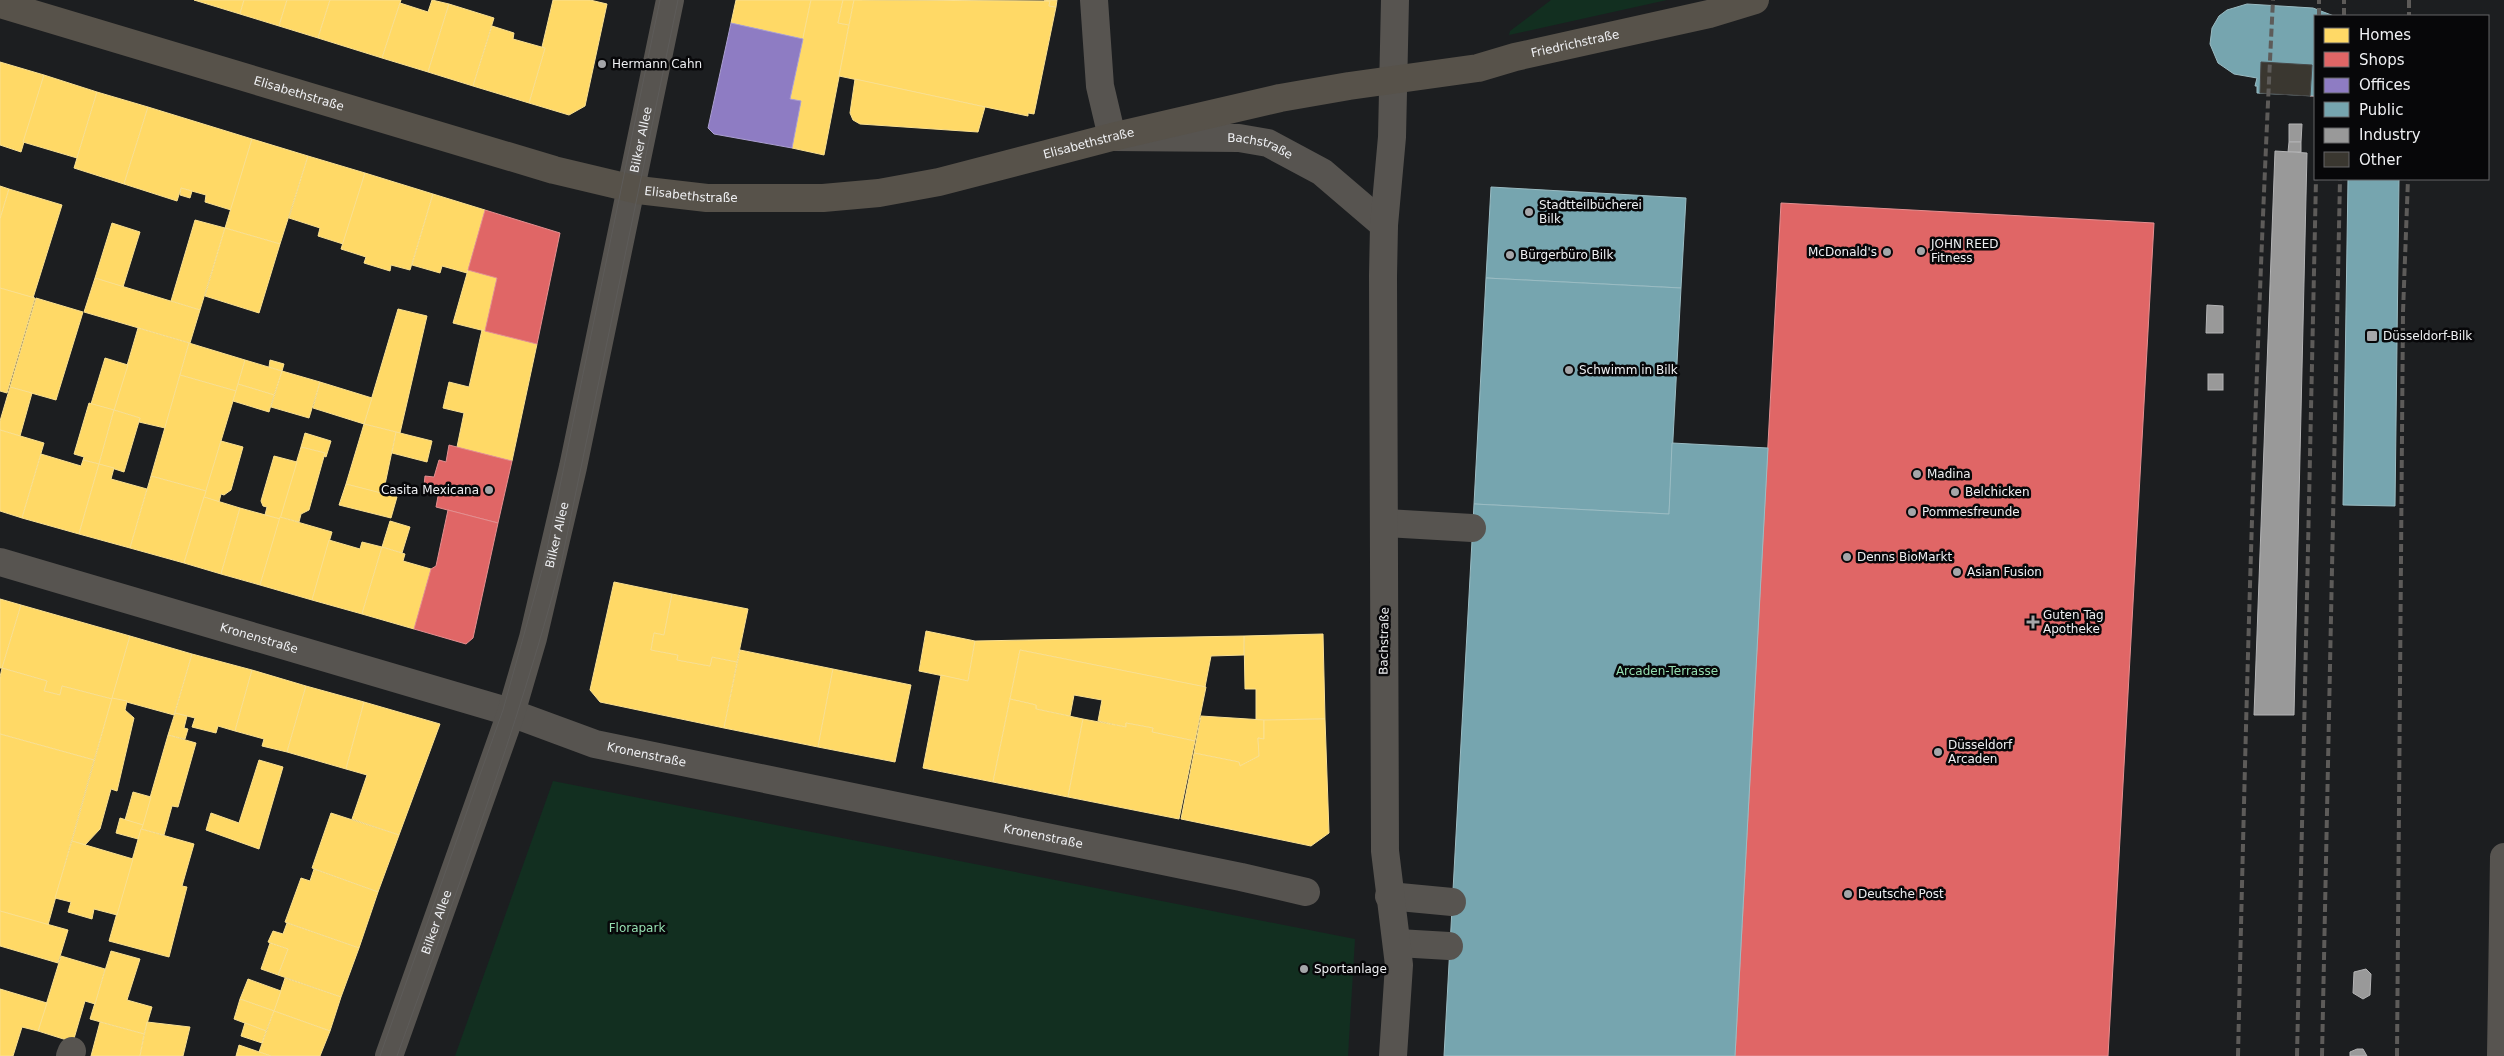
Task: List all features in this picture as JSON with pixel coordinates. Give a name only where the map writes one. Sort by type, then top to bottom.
[{"type":"main road","name":"Friedrichstraße","points":[[1394,80],[1478,68],[1709,14],[1755,0]]},
{"type":"main road","name":"Elisabethstraße","points":[[0,4],[554,170],[632,189],[688,197],[730,199],[854,196],[939,182],[1112,137],[1280,98],[1394,80]]},
{"type":"street","name":"Bilker Allee","points":[[389,1056],[511,713],[552,562],[632,189],[670,0]]},
{"type":"street","points":[[1094,0],[1100,86],[1112,137]]},
{"type":"street","name":"Bachstraße","points":[[1393,1056],[1399,965],[1398,943],[1389,896],[1385,851],[1383,671],[1386,523],[1384,225],[1392,137],[1395,0]]},
{"type":"street","name":"Bachstraße","points":[[1112,137],[1239,138],[1268,143],[1322,172],[1384,225]]},
{"type":"street","points":[[1386,523],[1472,528]]},
{"type":"street","name":"Kronenstraße","points":[[0,562],[511,713],[595,744],[1306,892]]},
{"type":"street","points":[[2501,1056],[2504,857]]},
{"type":"street","points":[[1389,896],[1452,902]]},
{"type":"street","points":[[1398,943],[1449,946]]},
{"type":"green space","points":[[1551,0],[1667,0],[1509,35],[1510,31]]},
{"type":"green space","name":"Florapark","points":[[553,781],[1355,939],[1348,1056],[455,1056]]},
{"type":"building: Homes","points":[[194,0],[244,0],[240,14]]},
{"type":"building: Homes","points":[[244,0],[287,0],[279,26],[240,14]]},
{"type":"building: Homes","points":[[287,0],[330,0],[318,38],[279,26]]},
{"type":"building: Homes","points":[[330,0],[401,0],[382,58],[318,38]]},
{"type":"building: Homes","points":[[432,0],[449,4],[428,72],[382,58],[400,3],[428,12]]},
{"type":"building: Homes","points":[[553,0],[590,0],[607,4],[585,106],[569,115],[529,103],[545,48],[542,47]]},
{"type":"building: Homes","points":[[736,0],[811,0],[803,39],[731,23]]},
{"type":"building: Homes","points":[[811,0],[843,0],[838,23],[849,25],[824,155],[792,148],[801,101],[790,99]]},
{"type":"building: Homes","points":[[843,0],[854,0],[849,25],[838,23]]},
{"type":"building: Homes","points":[[854,0],[1050,1],[1049,6],[1056,7],[1034,114],[1028,113],[1028,116],[839,76]]},
{"type":"building: Homes","points":[[1044,0],[1057,0],[1056,7],[1049,6],[1050,1]]},
{"type":"building: Homes","points":[[449,4],[494,18],[473,86],[428,72]]},
{"type":"building: Homes","points":[[492,26],[514,33],[513,39],[545,48],[529,103],[473,86]]},
{"type":"building: Homes","points":[[0,62],[44,75],[21,152],[0,145]]},
{"type":"building: Homes","points":[[44,75],[97,92],[77,158],[23,142]]},
{"type":"building: Homes","points":[[855,79],[985,107],[978,132],[860,124],[853,120],[850,113]]},
{"type":"building: Homes","points":[[97,92],[148,107],[124,184],[74,168]]},
{"type":"building: Homes","points":[[148,107],[252,139],[231,210],[205,202],[206,195],[181,188],[177,201],[124,184]]},
{"type":"building: Homes","points":[[252,139],[308,156],[280,244],[225,228]]},
{"type":"building: Homes","points":[[308,156],[365,173],[343,244],[318,236],[320,228],[289,218]]},
{"type":"building: Homes","points":[[365,173],[433,194],[410,270],[391,265],[390,271],[364,263],[366,257],[341,249]]},
{"type":"building: Homes","points":[[0,186],[9,189],[0,219]]},
{"type":"building: Homes","points":[[181,188],[192,191],[190,198],[180,195]]},
{"type":"building: Homes","points":[[9,189],[62,205],[33,298],[0,288],[0,219]]},
{"type":"building: Homes","points":[[433,194],[485,210],[467,273],[442,266],[440,273],[412,265]]},
{"type":"building: Homes","points":[[195,220],[225,228],[200,310],[171,301]]},
{"type":"building: Homes","points":[[112,223],[140,232],[123,287],[95,278]]},
{"type":"building: Homes","points":[[225,228],[280,244],[259,313],[205,296]]},
{"type":"building: Homes","points":[[468,270],[497,278],[485,331],[453,323]]},
{"type":"building: Homes","points":[[95,278],[200,310],[190,343],[84,312]]},
{"type":"building: Homes","points":[[0,288],[35,298],[7,393],[0,391]]},
{"type":"building: Homes","points":[[36,298],[83,312],[56,400],[10,387]]},
{"type":"building: Homes","points":[[398,309],[427,316],[400,433],[364,424]]},
{"type":"building: Homes","points":[[138,328],[189,343],[165,428],[139,422],[140,418],[114,410]]},
{"type":"building: Homes","points":[[482,330],[537,344],[512,461],[457,447],[464,413],[443,408],[449,382],[469,387]]},
{"type":"building: Homes","points":[[189,343],[245,360],[236,391],[180,375]]},
{"type":"building: Homes","points":[[105,358],[128,365],[114,410],[91,404]]},
{"type":"building: Homes","points":[[245,360],[282,371],[274,395],[238,384]]},
{"type":"building: Homes","points":[[270,360],[284,364],[282,371],[269,367]]},
{"type":"building: Homes","points":[[282,371],[320,382],[309,418],[271,407]]},
{"type":"building: Homes","points":[[180,375],[236,391],[206,491],[151,476]]},
{"type":"building: Homes","points":[[320,382],[372,398],[364,424],[313,408]]},
{"type":"building: Homes","points":[[238,384],[274,395],[269,412],[233,401]]},
{"type":"building: Homes","points":[[10,387],[32,393],[20,436],[0,430],[0,421]]},
{"type":"building: Homes","points":[[89,403],[114,410],[99,464],[83,460],[84,457],[74,454]]},
{"type":"building: Homes","points":[[114,410],[140,418],[124,472],[99,464]]},
{"type":"building: Homes","points":[[364,424],[396,432],[383,494],[346,484]]},
{"type":"building: Homes","points":[[0,430],[44,443],[22,518],[0,511]]},
{"type":"building: Homes","points":[[396,432],[432,441],[427,462],[392,453]]},
{"type":"building: Homes","points":[[305,433],[331,441],[326,457],[324,456],[325,453],[301,447]]},
{"type":"building: Homes","points":[[221,441],[243,447],[231,490],[224,495],[221,494],[219,502],[204,497]]},
{"type":"building: Homes","points":[[301,447],[325,453],[309,510],[301,514],[299,522],[280,517]]},
{"type":"building: Homes","points":[[41,454],[81,466],[83,460],[99,464],[79,534],[22,518]]},
{"type":"building: Homes","points":[[274,456],[297,462],[280,519],[265,515],[267,507],[263,506],[261,501]]},
{"type":"building: Homes","points":[[99,464],[114,468],[111,479],[147,489],[130,548],[79,534]]},
{"type":"building: Homes","points":[[151,476],[206,491],[184,563],[130,548]]},
{"type":"building: Homes","points":[[346,484],[397,497],[391,518],[339,505]]},
{"type":"building: Homes","points":[[204,497],[240,508],[221,574],[184,563]]},
{"type":"building: Homes","points":[[240,508],[280,519],[260,585],[221,574]]},
{"type":"building: Homes","points":[[280,517],[332,532],[312,600],[260,585]]},
{"type":"building: Homes","points":[[390,521],[410,527],[402,553],[382,547]]},
{"type":"building: Homes","points":[[329,540],[360,549],[362,542],[382,547],[362,614],[312,600]]},
{"type":"building: Homes","points":[[382,547],[405,554],[403,561],[431,569],[414,629],[362,614]]},
{"type":"building: Homes","points":[[614,582],[672,594],[664,635],[654,633],[651,650],[678,655],[677,660],[710,666],[712,657],[737,662],[724,728],[600,702],[590,690]]},
{"type":"building: Homes","points":[[672,594],[748,609],[737,662],[712,657],[710,666],[677,660],[678,655],[651,650],[654,633],[664,635]]},
{"type":"building: Homes","points":[[0,599],[21,605],[2,668],[0,668]]},
{"type":"building: Homes","points":[[21,605],[130,636],[112,699],[62,686],[60,695],[44,691],[47,681],[2,668]]},
{"type":"building: Homes","points":[[926,631],[975,641],[968,681],[919,671]]},
{"type":"building: Homes","points":[[1323,634],[1325,719],[1256,720],[1256,689],[1245,689],[1244,636]]},
{"type":"building: Homes","points":[[130,636],[192,654],[174,715],[112,698]]},
{"type":"building: Homes","points":[[1244,636],[1244,655],[1211,656],[1205,687],[1020,650],[993,782],[923,768],[941,675],[968,681],[975,641]]},
{"type":"building: Homes","points":[[740,650],[833,669],[818,747],[724,728]]},
{"type":"building: Homes","points":[[1020,650],[1206,687],[1195,741],[1152,732],[1153,728],[1126,723],[1126,727],[1098,721],[1102,700],[1074,695],[1070,716],[1036,709],[1036,705],[1010,699]]},
{"type":"building: Homes","points":[[192,654],[252,670],[235,731],[218,726],[216,733],[192,727],[195,718],[175,713]]},
{"type":"building: Homes","points":[[2,668],[47,681],[44,691],[60,695],[62,686],[112,699],[94,760],[0,734],[0,677]]},
{"type":"building: Homes","points":[[833,669],[911,685],[895,762],[818,747]]},
{"type":"building: Homes","points":[[252,670],[306,686],[287,752],[262,746],[264,739],[235,731]]},
{"type":"building: Homes","points":[[306,686],[364,702],[346,769],[287,752]]},
{"type":"building: Homes","points":[[112,698],[127,701],[125,710],[134,718],[117,791],[111,789],[100,829],[85,845],[72,841]]},
{"type":"building: Homes","points":[[1010,699],[1036,705],[1036,709],[1083,719],[1068,797],[993,782]]},
{"type":"building: Homes","points":[[364,702],[440,724],[399,835],[352,819],[367,775],[346,769]]},
{"type":"building: Homes","points":[[175,713],[187,716],[184,728],[188,729],[185,739],[168,735]]},
{"type":"building: Homes","points":[[1201,716],[1264,720],[1264,739],[1258,738],[1259,756],[1240,766],[1239,762],[1194,753]]},
{"type":"building: Homes","points":[[1083,719],[1126,727],[1126,723],[1153,728],[1152,732],[1195,741],[1179,819],[1068,797]]},
{"type":"building: Homes","points":[[1325,719],[1329,833],[1311,846],[1181,819],[1194,753],[1239,762],[1240,766],[1259,756],[1258,738],[1264,739],[1264,720]]},
{"type":"building: Homes","points":[[0,734],[94,760],[48,925],[0,911]]},
{"type":"building: Homes","points":[[168,735],[196,743],[178,807],[172,806],[164,835],[141,829]]},
{"type":"building: Homes","points":[[259,760],[283,767],[259,849],[206,830],[211,813],[239,823]]},
{"type":"building: Homes","points":[[133,792],[151,797],[143,825],[125,820]]},
{"type":"building: Homes","points":[[331,813],[399,835],[378,892],[312,868]]},
{"type":"building: Homes","points":[[120,818],[143,825],[138,839],[116,833]]},
{"type":"building: Homes","points":[[141,829],[194,844],[182,886],[187,887],[169,957],[109,941]]},
{"type":"building: Homes","points":[[72,841],[133,859],[117,915],[94,909],[92,919],[68,912],[71,902],[55,898]]},
{"type":"building: Homes","points":[[314,869],[378,892],[359,948],[285,922],[301,878],[310,881]]},
{"type":"building: Homes","points":[[0,911],[68,930],[58,963],[0,946]]},
{"type":"building: Homes","points":[[287,923],[359,948],[341,997],[278,975],[288,949],[268,942],[273,931],[283,934]]},
{"type":"building: Homes","points":[[270,943],[288,949],[278,975],[261,969]]},
{"type":"building: Homes","points":[[111,951],[140,959],[127,1000],[152,1007],[144,1034],[90,1019]]},
{"type":"building: Homes","points":[[61,956],[105,969],[95,1004],[85,1001],[73,1042],[38,1031]]},
{"type":"building: Homes","points":[[285,978],[341,997],[330,1031],[274,1011]]},
{"type":"building: Homes","points":[[248,979],[281,991],[274,1011],[240,999]]},
{"type":"building: Homes","points":[[0,989],[47,1003],[38,1031],[22,1027],[13,1056],[0,1056]]},
{"type":"building: Homes","points":[[240,999],[274,1011],[266,1031],[234,1019]]},
{"type":"building: Homes","points":[[274,1011],[330,1031],[320,1056],[271,1056],[259,1052]]},
{"type":"building: Homes","points":[[100,1022],[144,1034],[140,1056],[91,1056]]},
{"type":"building: Homes","points":[[147,1022],[190,1027],[183,1056],[140,1056]]},
{"type":"building: Homes","points":[[245,1023],[266,1031],[262,1043],[241,1036]]},
{"type":"building: Homes","points":[[239,1045],[271,1056],[236,1056]]},
{"type":"building: Shops","points":[[2312,65],[2314,65],[2314,96],[2310,96]]},
{"type":"building: Shops","name":"Düsseldorf Arcaden","points":[[1781,203],[2154,223],[2108,1056],[1735,1056]]},
{"type":"building: Shops","points":[[485,210],[560,233],[537,344],[485,331],[497,278],[468,270]]},
{"type":"building: Shops","points":[[449,445],[512,461],[498,523],[436,507],[439,491],[424,486],[425,476],[434,477],[439,460],[446,462]]},
{"type":"building: Shops","points":[[448,510],[498,523],[473,638],[466,644],[414,629],[431,569],[436,566]]},
{"type":"building: Offices","points":[[731,23],[803,39],[790,99],[801,101],[792,148],[714,134],[708,128]]},
{"type":"building: Public","points":[[2247,4],[2313,8],[2331,15],[2314,15],[2314,96],[2257,93],[2257,86],[2255,86],[2257,78],[2234,74],[2218,63],[2210,44],[2212,28],[2219,16],[2227,10]]},
{"type":"building: Public","points":[[2348,180],[2399,180],[2395,506],[2343,505]]},
{"type":"building: Public","points":[[1491,187],[1686,198],[1681,288],[1486,278]]},
{"type":"building: Public","points":[[1486,278],[1681,288],[1669,514],[1474,504]]},
{"type":"building: Public","points":[[1672,443],[1768,448],[1735,1056],[1444,1056],[1474,504],[1669,514]]},
{"type":"building: Industry","points":[[2289,124],[2302,124],[2301,142],[2289,142]]},
{"type":"building: Industry","points":[[2289,142],[2301,142],[2301,152],[2288,152]]},
{"type":"building: Industry","points":[[2275,151],[2307,153],[2294,715],[2254,715]]},
{"type":"building: Industry","points":[[2207,305],[2223,306],[2223,333],[2206,333]]},
{"type":"building: Industry","points":[[2208,374],[2223,374],[2223,390],[2208,390]]},
{"type":"building: Industry","points":[[2366,969],[2371,974],[2370,995],[2363,999],[2353,993],[2354,972]]},
{"type":"building: Industry","points":[[2363,1049],[2367,1056],[2350,1056],[2350,1052]]},
{"type":"building: Other","points":[[2261,62],[2312,65],[2310,96],[2260,93]]},
{"type":"tram line","points":[[380,1056],[503,710],[545,559],[660,0]]},
{"type":"tram line","points":[[397,1056],[505,750],[544,626],[561,564],[678,0]]},
{"type":"railway","points":[[2238,1056],[2252,528],[2273,0]]},
{"type":"railway","points":[[2319,0],[2319,15]]},
{"type":"railway","points":[[2344,0],[2344,15]]},
{"type":"railway","points":[[2409,0],[2409,15]]},
{"type":"railway","points":[[2297,1056],[2316,180]]},
{"type":"railway","points":[[2322,1056],[2340,180]]},
{"type":"railway","points":[[2397,1056],[2403,312],[2408,180]]},
{"type":"place","name":"Hermann Cahn","points":[[602,64]]},
{"type":"place","name":"Stadtteilbücherei Bilk","points":[[1529,212]]},
{"type":"place","name":"JOHN REED Fitness","points":[[1921,251]]},
{"type":"place","name":"McDonald's","points":[[1887,252]]},
{"type":"place","name":"Bürgerbüro Bilk","points":[[1510,255]]},
{"type":"place","name":"Düsseldorf-Bilk","points":[[2372,336]]},
{"type":"place","name":"Schwimm in Bilk","points":[[1569,370]]},
{"type":"place","name":"Madina","points":[[1917,474]]},
{"type":"place","name":"Casita Mexicana","points":[[489,490]]},
{"type":"place","name":"Belchicken","points":[[1955,492]]},
{"type":"place","name":"Pommesfreunde","points":[[1912,512]]},
{"type":"place","name":"Denns BioMarkt","points":[[1847,557]]},
{"type":"place","name":"Asian Fusion","points":[[1957,572]]},
{"type":"place","name":"Guten Tag Apotheke","points":[[2033,622]]},
{"type":"place","name":"Düsseldorf Arcaden","points":[[1938,752]]},
{"type":"place","name":"Deutsche Post","points":[[1848,894]]},
{"type":"place","name":"Sportanlage","points":[[1304,969]]},
{"type":"park label","name":"Arcaden-Terrasse","points":[[1667,671]]}]
